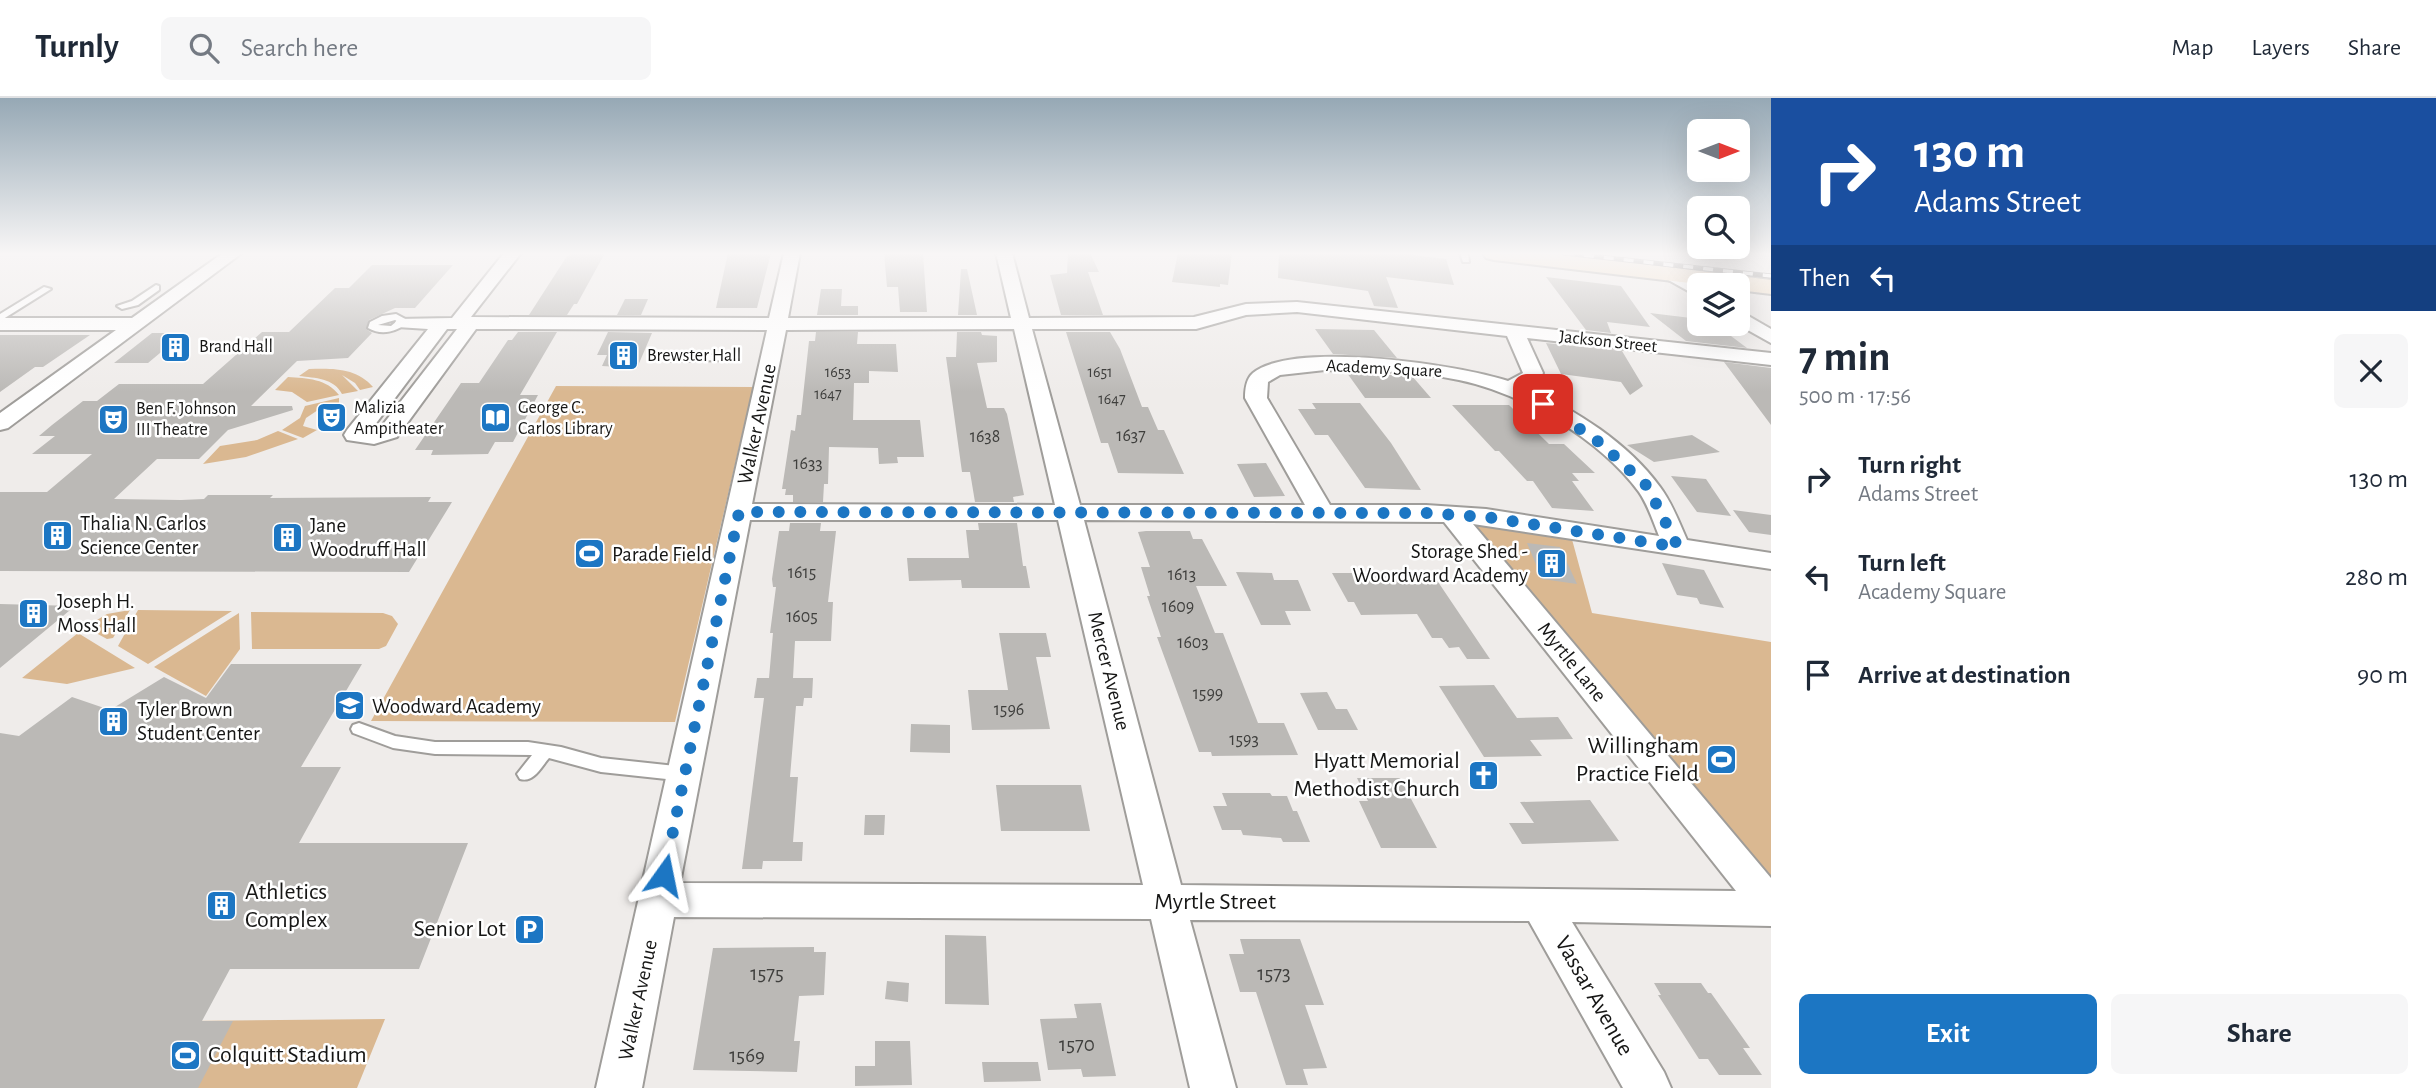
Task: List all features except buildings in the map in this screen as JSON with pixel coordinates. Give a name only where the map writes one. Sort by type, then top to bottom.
[{"type":"street","points":[[0,423],[170,299]]},
{"type":"street","points":[[457,323],[389,432],[374,438],[355,435],[476,299]]},
{"type":"street","name":"Walker Avenue","points":[[619,1088],[739,512],[780,299]]},
{"type":"street","name":"Mercer Avenue","points":[[1015,299],[1213,1088]]},
{"type":"street","name":"Jackson Street","points":[[404,323],[681,327],[774,324],[1196,323],[1232,310],[1273,307],[1330,309],[1771,359]]},
{"type":"street","points":[[0,324],[136,324]]},
{"type":"street","points":[[1750,324],[1771,337]]},
{"type":"street","points":[[1509,389],[1530,379],[1533,373],[1516,332]]},
{"type":"street","name":"Academy Square","points":[[1322,513],[1256,398],[1255,387],[1259,379],[1273,370],[1297,366],[1397,366],[1459,373],[1509,389],[1543,404],[1599,442],[1647,486],[1678,547]]},
{"type":"street","points":[[739,512],[1452,515],[1486,517],[1771,561]]},
{"type":"street","name":"Myrtle Lane","points":[[1452,515],[1771,907]]},
{"type":"street","name":"Myrtle Street","points":[[658,900],[1771,907]]},
{"type":"street","name":"Vassar Avenue","points":[[1540,904],[1648,1088]]},
{"type":"lane","points":[[0,318],[31,299]]},
{"type":"lane","points":[[122,306],[140,299]]},
{"type":"lane","points":[[670,358],[727,358]]},
{"type":"lane","points":[[359,729],[393,741],[435,748],[546,750],[601,765],[685,774]]},
{"type":"lane","points":[[526,774],[546,750]]},
{"type":"shaded area","points":[[309,369],[336,369],[352,373],[373,387],[360,390],[355,383],[342,375],[358,391],[342,394],[329,382],[299,376]]},
{"type":"shaded area","points":[[288,377],[323,383],[339,395],[307,402],[292,392],[275,390]]},
{"type":"shaded area","name":"Parade Field","points":[[556,386],[753,387],[675,722],[371,721]]},
{"type":"shaded area","points":[[339,398],[339,406],[318,410],[306,418],[303,426],[317,430],[303,438],[282,430],[300,418],[305,406]]},
{"type":"shaded area","points":[[278,431],[298,439],[246,457],[203,464],[220,446],[257,440]]},
{"type":"shaded area","name":"Willingham Practice Field","points":[[1468,517],[1570,532],[1592,613],[1771,642],[1771,878]]},
{"type":"shaded area","points":[[130,610],[113,638],[107,639],[85,627],[107,614]]},
{"type":"shaded area","points":[[138,610],[232,611],[148,664],[118,646]]},
{"type":"shaded area","points":[[251,612],[383,613],[392,616],[398,624],[386,646],[379,649],[252,649]]},
{"type":"shaded area","points":[[239,613],[240,649],[206,696],[154,667]]},
{"type":"shaded area","points":[[78,633],[135,668],[67,684],[22,678]]},
{"type":"shaded area","name":"Colquitt Stadium","points":[[385,1019],[357,1088],[0,1088],[0,1023]]},
{"type":"place","name":"Brand Hall","points":[[176,347]]},
{"type":"place","name":"Brewster Hall","points":[[624,356]]},
{"type":"place","name":"Malizia Ampitheater","points":[[331,418]]},
{"type":"place","name":"George C. Carlos Library","points":[[495,418]]},
{"type":"place","name":"Ben F. Johnson III Theatre","points":[[113,419]]},
{"type":"place","name":"Thalia N. Carlos Science Center","points":[[57,535]]},
{"type":"place","name":"Jane Woodruff Hall","points":[[287,537]]},
{"type":"place","name":"Parade Field","points":[[589,554]]},
{"type":"place","name":"Storage Shed - Woordward Academy","points":[[1551,563]]},
{"type":"place","name":"Joseph H. Moss Hall","points":[[34,613]]},
{"type":"place","name":"Woodward Academy","points":[[349,706]]},
{"type":"place","name":"Tyler Brown Student Center","points":[[114,721]]},
{"type":"place","name":"Willingham Practice Field","points":[[1722,760]]},
{"type":"place","name":"Hyatt Memorial Methodist Church","points":[[1483,775]]},
{"type":"place","name":"Athletics Complex","points":[[222,906]]},
{"type":"place","name":"Senior Lot","points":[[529,929]]},
{"type":"place","name":"Colquitt Stadium","points":[[185,1055]]},
{"type":"route","points":[[664,875],[739,512],[1426,513],[1486,517],[1678,547],[1647,486],[1599,442],[1543,404]]}]
